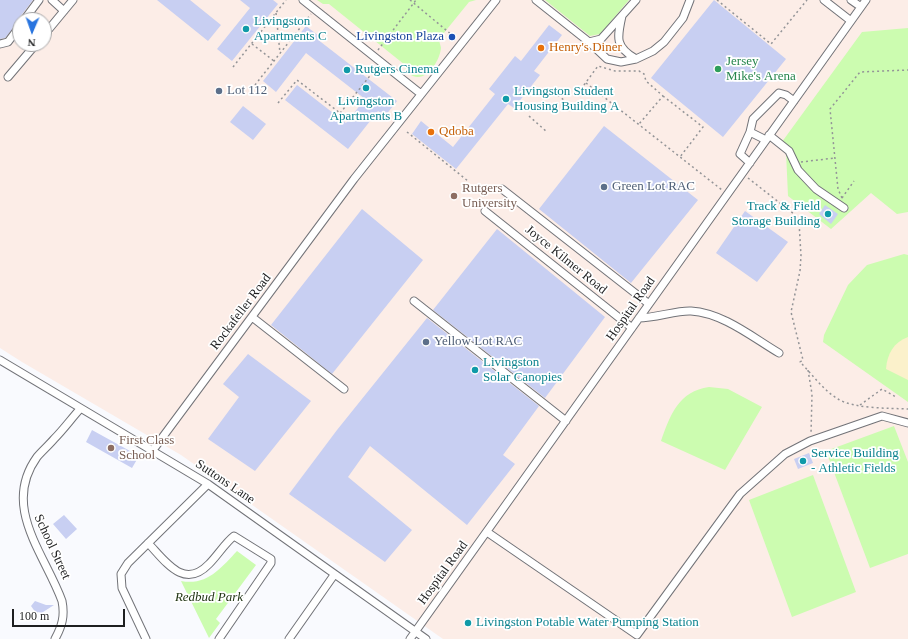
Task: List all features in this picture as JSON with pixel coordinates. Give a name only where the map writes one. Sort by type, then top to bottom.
[{"type":"street","points":[[30,12],[39,0]]},
{"type":"street","points":[[52,0],[64,11]]},
{"type":"street","points":[[52,25],[73,0]]},
{"type":"street","points":[[302,0],[420,94],[496,0]]},
{"type":"street","points":[[536,0],[608,59],[621,62],[636,59],[653,51],[664,42],[683,18],[690,0]]},
{"type":"street","points":[[589,42],[601,39],[636,0]]},
{"type":"street","points":[[824,0],[851,21]]},
{"type":"street","points":[[851,0],[861,7]]},
{"type":"street","name":"Hospital Road","points":[[410,639],[866,0]]},
{"type":"street","points":[[623,15],[619,32],[620,46],[625,53],[636,59]]},
{"type":"street","points":[[0,44],[8,42],[12,37]]},
{"type":"street","points":[[8,77],[29,52]]},
{"type":"street","name":"Rockafeller Road","points":[[153,450],[348,187],[420,94]]},
{"type":"street","points":[[750,163],[740,154],[750,132],[753,119],[779,94],[786,95],[794,100]]},
{"type":"street","points":[[750,132],[768,138],[789,151],[798,170],[816,189],[844,208]]},
{"type":"street","name":"Joyce Kilmer Road","points":[[502,189],[649,304]]},
{"type":"street","name":"Joyce Kilmer Road","points":[[485,211],[632,328]]},
{"type":"street","points":[[414,301],[566,421]]},
{"type":"street","points":[[639,318],[653,318],[690,310],[717,317],[779,353]]},
{"type":"street","points":[[252,317],[344,389]]},
{"type":"street","name":"Suttons Lane","points":[[0,360],[208,484],[426,639]]},
{"type":"street","name":"School Street","points":[[55,639],[61,628],[65,613],[62,602],[27,527],[22,504],[24,488],[29,470],[38,457],[80,409]]},
{"type":"street","points":[[487,532],[637,635],[740,494],[785,454],[810,441],[882,416],[908,423]]},
{"type":"street","points":[[146,639],[122,588],[120,581],[121,574],[128,563],[208,484]]},
{"type":"street","points":[[148,543],[173,569],[186,575],[192,575],[199,572],[234,536],[271,559],[271,562],[219,639]]},
{"type":"street","points":[[289,639],[334,575]]},
{"type":"path","points":[[233,67],[286,0]]},
{"type":"path","points":[[410,0],[452,35]]},
{"type":"path","points":[[373,56],[416,0]]},
{"type":"path","points":[[717,0],[771,44],[807,0]]},
{"type":"path","points":[[255,85],[314,9]]},
{"type":"path","points":[[276,12],[280,53]]},
{"type":"path","points":[[252,44],[274,61]]},
{"type":"path","points":[[337,117],[380,62]]},
{"type":"path","points":[[578,93],[598,66],[615,71],[639,71],[644,74],[646,81],[703,128],[680,157]]},
{"type":"path","points":[[842,198],[838,189],[830,109],[860,72],[908,70]]},
{"type":"path","points":[[278,103],[297,80],[340,113]]},
{"type":"path","points":[[586,83],[723,191],[727,186]]},
{"type":"path","points":[[550,89],[569,104]]},
{"type":"path","points":[[638,124],[663,96]]},
{"type":"path","points":[[528,116],[547,132]]},
{"type":"path","points":[[407,132],[468,181]]},
{"type":"path","points":[[795,163],[835,158]]},
{"type":"path","points":[[748,178],[794,214],[800,222],[800,271],[791,312],[803,360],[800,362],[840,400],[850,404],[908,408]]},
{"type":"path","points":[[838,204],[854,181]]},
{"type":"path","points":[[476,190],[485,196]]},
{"type":"path","points":[[808,370],[813,405],[810,441]]},
{"type":"path","points":[[860,405],[882,389],[896,397]]},
{"type":"shaded area","name":"Rutgers University","points":[[0,0],[908,0],[908,639],[443,639],[181,455],[0,348]]},
{"type":"green space","points":[[317,0],[476,0],[469,2],[439,39],[441,48],[440,53],[432,69],[423,76],[418,77],[413,76],[405,70],[405,65],[329,4],[323,4]]},
{"type":"green space","points":[[545,0],[629,0],[600,34],[590,36]]},
{"type":"green space","points":[[908,28],[908,212],[897,214],[871,193],[831,229],[788,196],[786,152],[779,146],[862,32]]},
{"type":"green space","points":[[904,254],[908,255],[908,402],[823,342],[824,335],[848,285],[867,265]]},
{"type":"green space","points":[[709,387],[728,389],[762,407],[725,470],[661,441],[672,414],[683,399],[690,393]]},
{"type":"green space","points":[[894,426],[908,462],[908,554],[870,568],[826,451]]},
{"type":"green space","points":[[813,475],[856,592],[792,617],[749,500]]},
{"type":"green space","name":"Redbud Park","points":[[237,551],[256,565],[216,619],[220,623],[209,638],[181,581],[190,582],[206,578],[225,564]]},
{"type":"sand","points":[[908,337],[908,380],[886,369],[888,358],[892,349],[903,339]]},
{"type":"building","points":[[0,0],[33,0],[24,12],[12,12],[12,30],[5,38],[0,39]]},
{"type":"building","name":"Livingston Apartments C","points":[[157,0],[190,0],[221,25],[208,41]]},
{"type":"building","name":"Livingston Apartments C","points":[[240,0],[273,0],[278,4],[232,61],[217,49],[250,8]]},
{"type":"building","name":"Jersey Mike's Arena","points":[[714,0],[786,59],[723,137],[651,78]]},
{"type":"building","name":"Livingston Student Housing Building A","points":[[549,25],[562,35],[534,71],[540,75],[514,108],[508,104],[456,169],[412,134],[421,121],[453,147],[495,94],[489,89],[515,56],[521,61]]},
{"type":"building","name":"Livingston Apartments B","points":[[306,26],[319,36],[317,39],[397,101],[385,116],[378,111],[348,149],[285,100],[297,85],[346,123],[365,99],[306,53],[276,92],[263,81]]},
{"type":"building","points":[[243,106],[266,124],[253,140],[230,122]]},
{"type":"building","points":[[604,126],[698,200],[631,283],[539,209]]},
{"type":"building","name":"Track & Field Storage Building","points":[[825,205],[838,214],[831,224],[819,214]]},
{"type":"building","points":[[362,209],[423,260],[332,374],[271,325]]},
{"type":"building","points":[[745,211],[788,242],[757,282],[716,253]]},
{"type":"building","points":[[497,229],[605,317],[545,398],[433,310]]},
{"type":"building","points":[[427,318],[539,406],[503,455],[515,464],[467,525],[370,446],[348,477],[412,530],[385,562],[289,494],[337,430]]},
{"type":"building","points":[[248,354],[311,401],[255,471],[208,439],[239,397],[223,384]]},
{"type":"building","points":[[92,430],[139,456],[132,468],[86,442]]},
{"type":"building","name":"Service Building - Athletic Fields","points":[[809,453],[813,463],[798,469],[794,459]]},
{"type":"building","points":[[64,515],[77,529],[66,539],[53,524]]},
{"type":"building","points":[[35,601],[46,605],[54,605],[40,614],[39,612],[36,613],[31,606]]},
{"type":"place","name":"Livingston Apartments C","points":[[246,29]]},
{"type":"place","name":"Livingston Plaza","points":[[452,37]]},
{"type":"place","name":"Henry's Diner","points":[[541,48]]},
{"type":"place","name":"Jersey Mike's Arena","points":[[718,69]]},
{"type":"place","name":"Rutgers Cinema","points":[[347,70]]},
{"type":"place","name":"Livingston Apartments B","points":[[366,88]]},
{"type":"place","name":"Lot 112","points":[[219,91]]},
{"type":"place","name":"Livingston Student Housing Building A","points":[[506,99]]},
{"type":"place","name":"Qdoba","points":[[431,132]]},
{"type":"place","name":"Green Lot RAC","points":[[604,187]]},
{"type":"place","name":"Rutgers University","points":[[454,196]]},
{"type":"place","name":"Track & Field Storage Building","points":[[828,214]]},
{"type":"place","name":"Yellow Lot RAC","points":[[426,342]]},
{"type":"place","name":"Livingston Solar Canopies","points":[[475,370]]},
{"type":"place","name":"First Class School","points":[[111,448]]},
{"type":"place","name":"Service Building - Athletic Fields","points":[[803,461]]},
{"type":"place","name":"Livingston Potable Water Pumping Station","points":[[468,623]]}]
